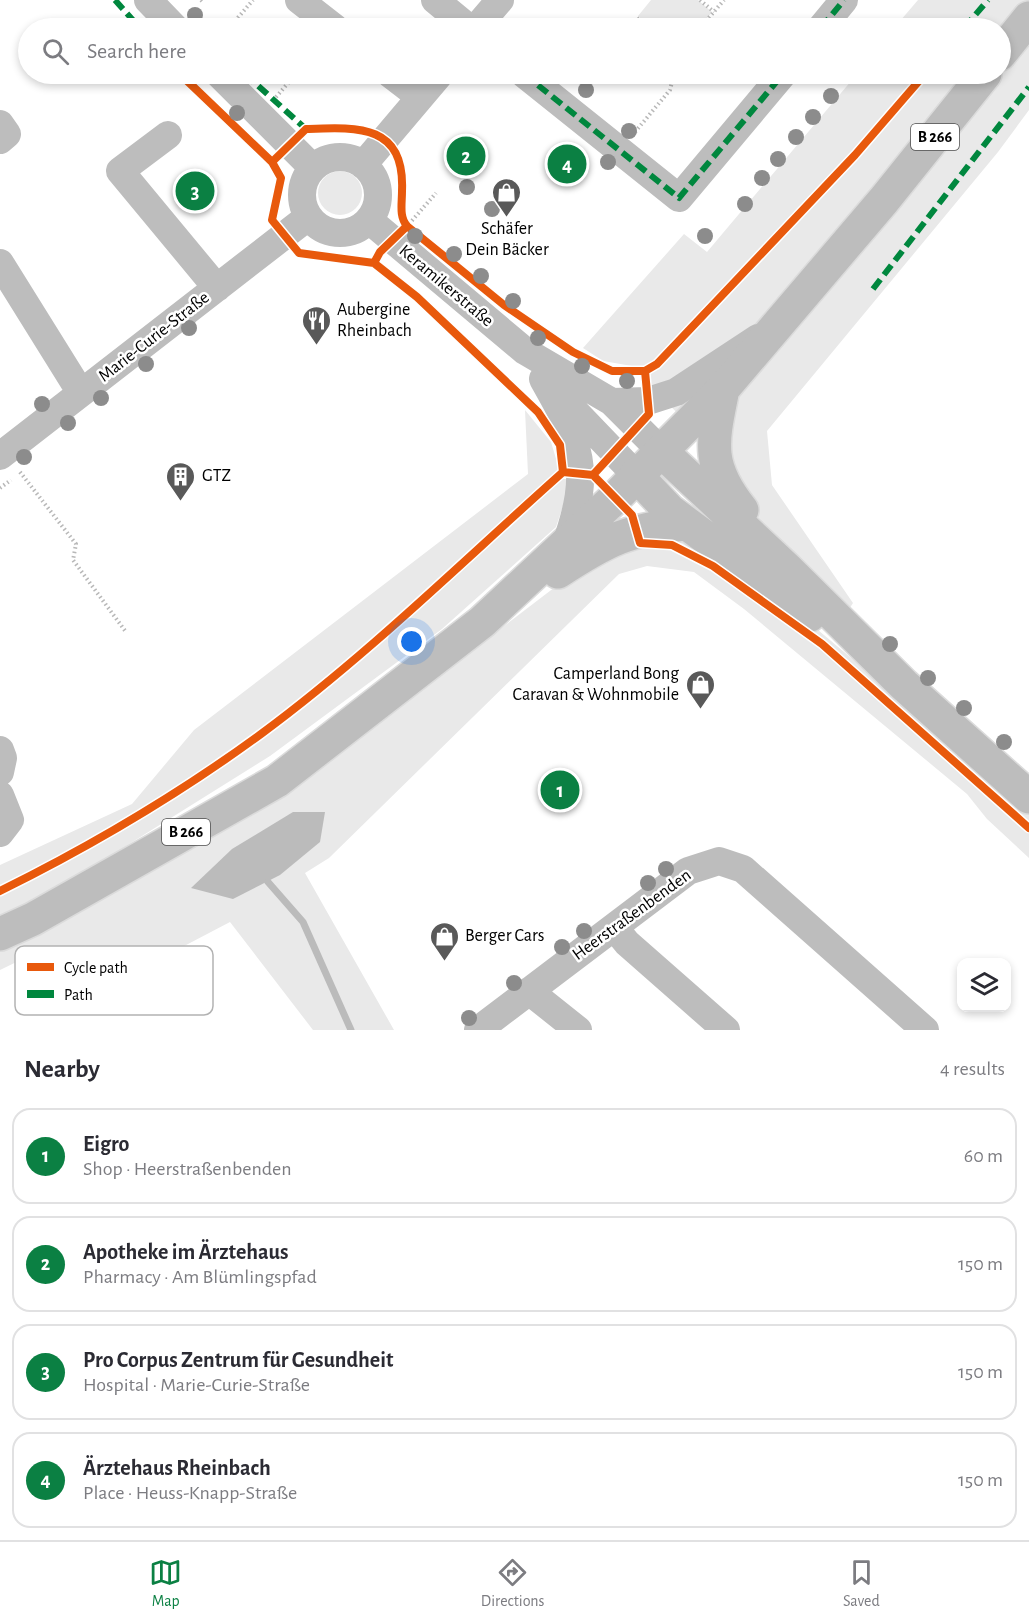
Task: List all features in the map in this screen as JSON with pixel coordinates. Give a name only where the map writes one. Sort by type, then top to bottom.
[{"type":"main road","points":[[1011,40],[1029,18]]},
{"type":"main road","name":"B 266","points":[[0,934],[33,919],[277,781],[482,622],[566,544],[723,389],[884,200],[977,84]]},
{"type":"main road","points":[[723,389],[715,429],[715,449],[723,486],[786,568]]},
{"type":"main road","points":[[661,451],[786,568],[904,686],[1029,797]]},
{"type":"main road","points":[[636,475],[687,524],[904,686]]},
{"type":"main road","points":[[482,622],[600,544],[636,530],[687,524]]},
{"type":"street","points":[[147,0],[165,18]]},
{"type":"street","points":[[299,0],[322,18]]},
{"type":"street","points":[[435,0],[457,18]]},
{"type":"street","points":[[485,18],[500,0]]},
{"type":"street","points":[[829,18],[844,0]]},
{"type":"street","points":[[229,84],[312,167]]},
{"type":"street","points":[[403,84],[420,97]]},
{"type":"street","points":[[363,165],[431,84]]},
{"type":"street","points":[[536,84],[679,198],[775,84]]},
{"type":"street","points":[[0,124],[8,134],[0,140]]},
{"type":"street","points":[[168,135],[120,171],[217,288]]},
{"type":"street","points":[[334,157],[354,159],[363,165],[374,177],[377,187],[375,210],[369,220],[359,229],[337,234],[317,226],[308,217],[301,196],[304,180],[312,167],[334,157]]},
{"type":"street","name":"Marie-Curie-Straße","points":[[10,464],[81,393],[308,217]]},
{"type":"street","name":"Keramikerstraße","points":[[369,220],[525,351],[612,402],[661,451]]},
{"type":"street","points":[[0,263],[66,374],[81,393]]},
{"type":"street","points":[[612,402],[648,401],[675,392],[782,321]]},
{"type":"street","name":"Keramikerstraße","points":[[525,351],[543,379],[636,475]]},
{"type":"street","points":[[543,379],[570,425],[582,473],[578,507],[566,544]]},
{"type":"street","points":[[0,750],[3,759],[0,772]]},
{"type":"street","points":[[0,795],[9,820],[0,833]]},
{"type":"street","name":"Heerstraßenbenden","points":[[478,1030],[688,871],[719,861],[743,869],[925,1030]]},
{"type":"street","points":[[614,927],[627,943],[726,1030]]},
{"type":"street","points":[[529,991],[578,1030]]},
{"type":"path","points":[[238,18],[253,0]]},
{"type":"path","points":[[700,0],[714,12]]},
{"type":"path","points":[[709,18],[724,0]]},
{"type":"path","points":[[274,100],[287,84]]},
{"type":"path","points":[[619,152],[670,90],[672,84]]},
{"type":"path","points":[[408,226],[436,194]]},
{"type":"path","points":[[10,464],[76,544],[73,560],[126,632]]},
{"type":"shaded area","points":[[651,0],[698,0],[712,12],[707,18],[640,18],[638,16]]},
{"type":"shaded area","points":[[918,0],[1029,0],[1029,110],[998,152],[767,431],[772,485],[853,603],[846,614],[743,501],[729,467],[632,366],[603,361],[583,348],[684,234],[707,252],[849,84],[1011,84],[1011,18],[903,18]]},
{"type":"shaded area","points":[[340,171],[355,178],[362,193],[355,208],[340,215],[325,208],[318,193],[325,178]]},
{"type":"shaded area","points":[[525,410],[551,442],[562,479],[572,479],[556,527],[442,629],[270,756],[46,896],[0,917],[0,865],[132,804],[194,730],[528,474]]},
{"type":"shaded area","points":[[681,537],[786,603],[1029,808],[1029,858],[987,819],[967,794],[744,609],[694,572],[647,566],[619,574],[329,858],[305,873],[394,1030],[313,1030],[230,922],[184,946],[15,946],[15,963],[0,970],[0,949],[457,662],[576,571],[615,545]]},
{"type":"shaded area","points":[[293,812],[325,812],[320,842],[280,875],[233,899],[191,888],[232,849]]},
{"type":"waterway","points":[[268,882],[303,922],[351,1030]]},
{"type":"marked path","points":[[115,0],[131,18]]},
{"type":"marked path","points":[[829,18],[844,0]]},
{"type":"marked path","points":[[973,18],[988,0]]},
{"type":"marked path","points":[[256,84],[306,129]]},
{"type":"marked path","points":[[536,84],[679,198],[775,84]]},
{"type":"marked path","points":[[873,289],[1029,87]]},
{"type":"cycle path","points":[[190,84],[272,162],[281,178],[272,220],[299,253],[374,263],[417,297],[538,412],[560,445],[563,472],[593,475],[632,515],[640,543],[672,545],[713,566],[822,644],[1029,828]]},
{"type":"cycle path","points":[[407,226],[504,305],[573,352],[612,371],[645,371],[657,364],[855,155],[916,84]]},
{"type":"cycle path","points":[[272,162],[306,129],[360,130],[375,134],[387,141],[396,153],[401,169],[401,205],[407,226],[380,252],[374,263]]},
{"type":"cycle path","points":[[593,475],[649,414],[645,371]]},
{"type":"cycle path","points":[[0,891],[134,818],[198,778],[261,734],[301,704],[377,640],[563,472]]},
{"type":"place","name":"Apotheke im Ärztehaus","points":[[466,156]]},
{"type":"place","name":"Ärztehaus Rheinbach","points":[[567,164]]},
{"type":"place","name":"Pro Corpus Zentrum für Gesundheit","points":[[195,191]]},
{"type":"place","name":"Schäfer Dein Bäcker","points":[[507,218]]},
{"type":"place","name":"Aubergine Rheinbach","points":[[316,346]]},
{"type":"place","name":"GTZ","points":[[181,502]]},
{"type":"place","name":"Camperland Bong Caravan & Wohnmobile","points":[[700,710]]},
{"type":"place","name":"Eigro","points":[[560,790]]},
{"type":"place","name":"Berger Cars","points":[[444,962]]}]
